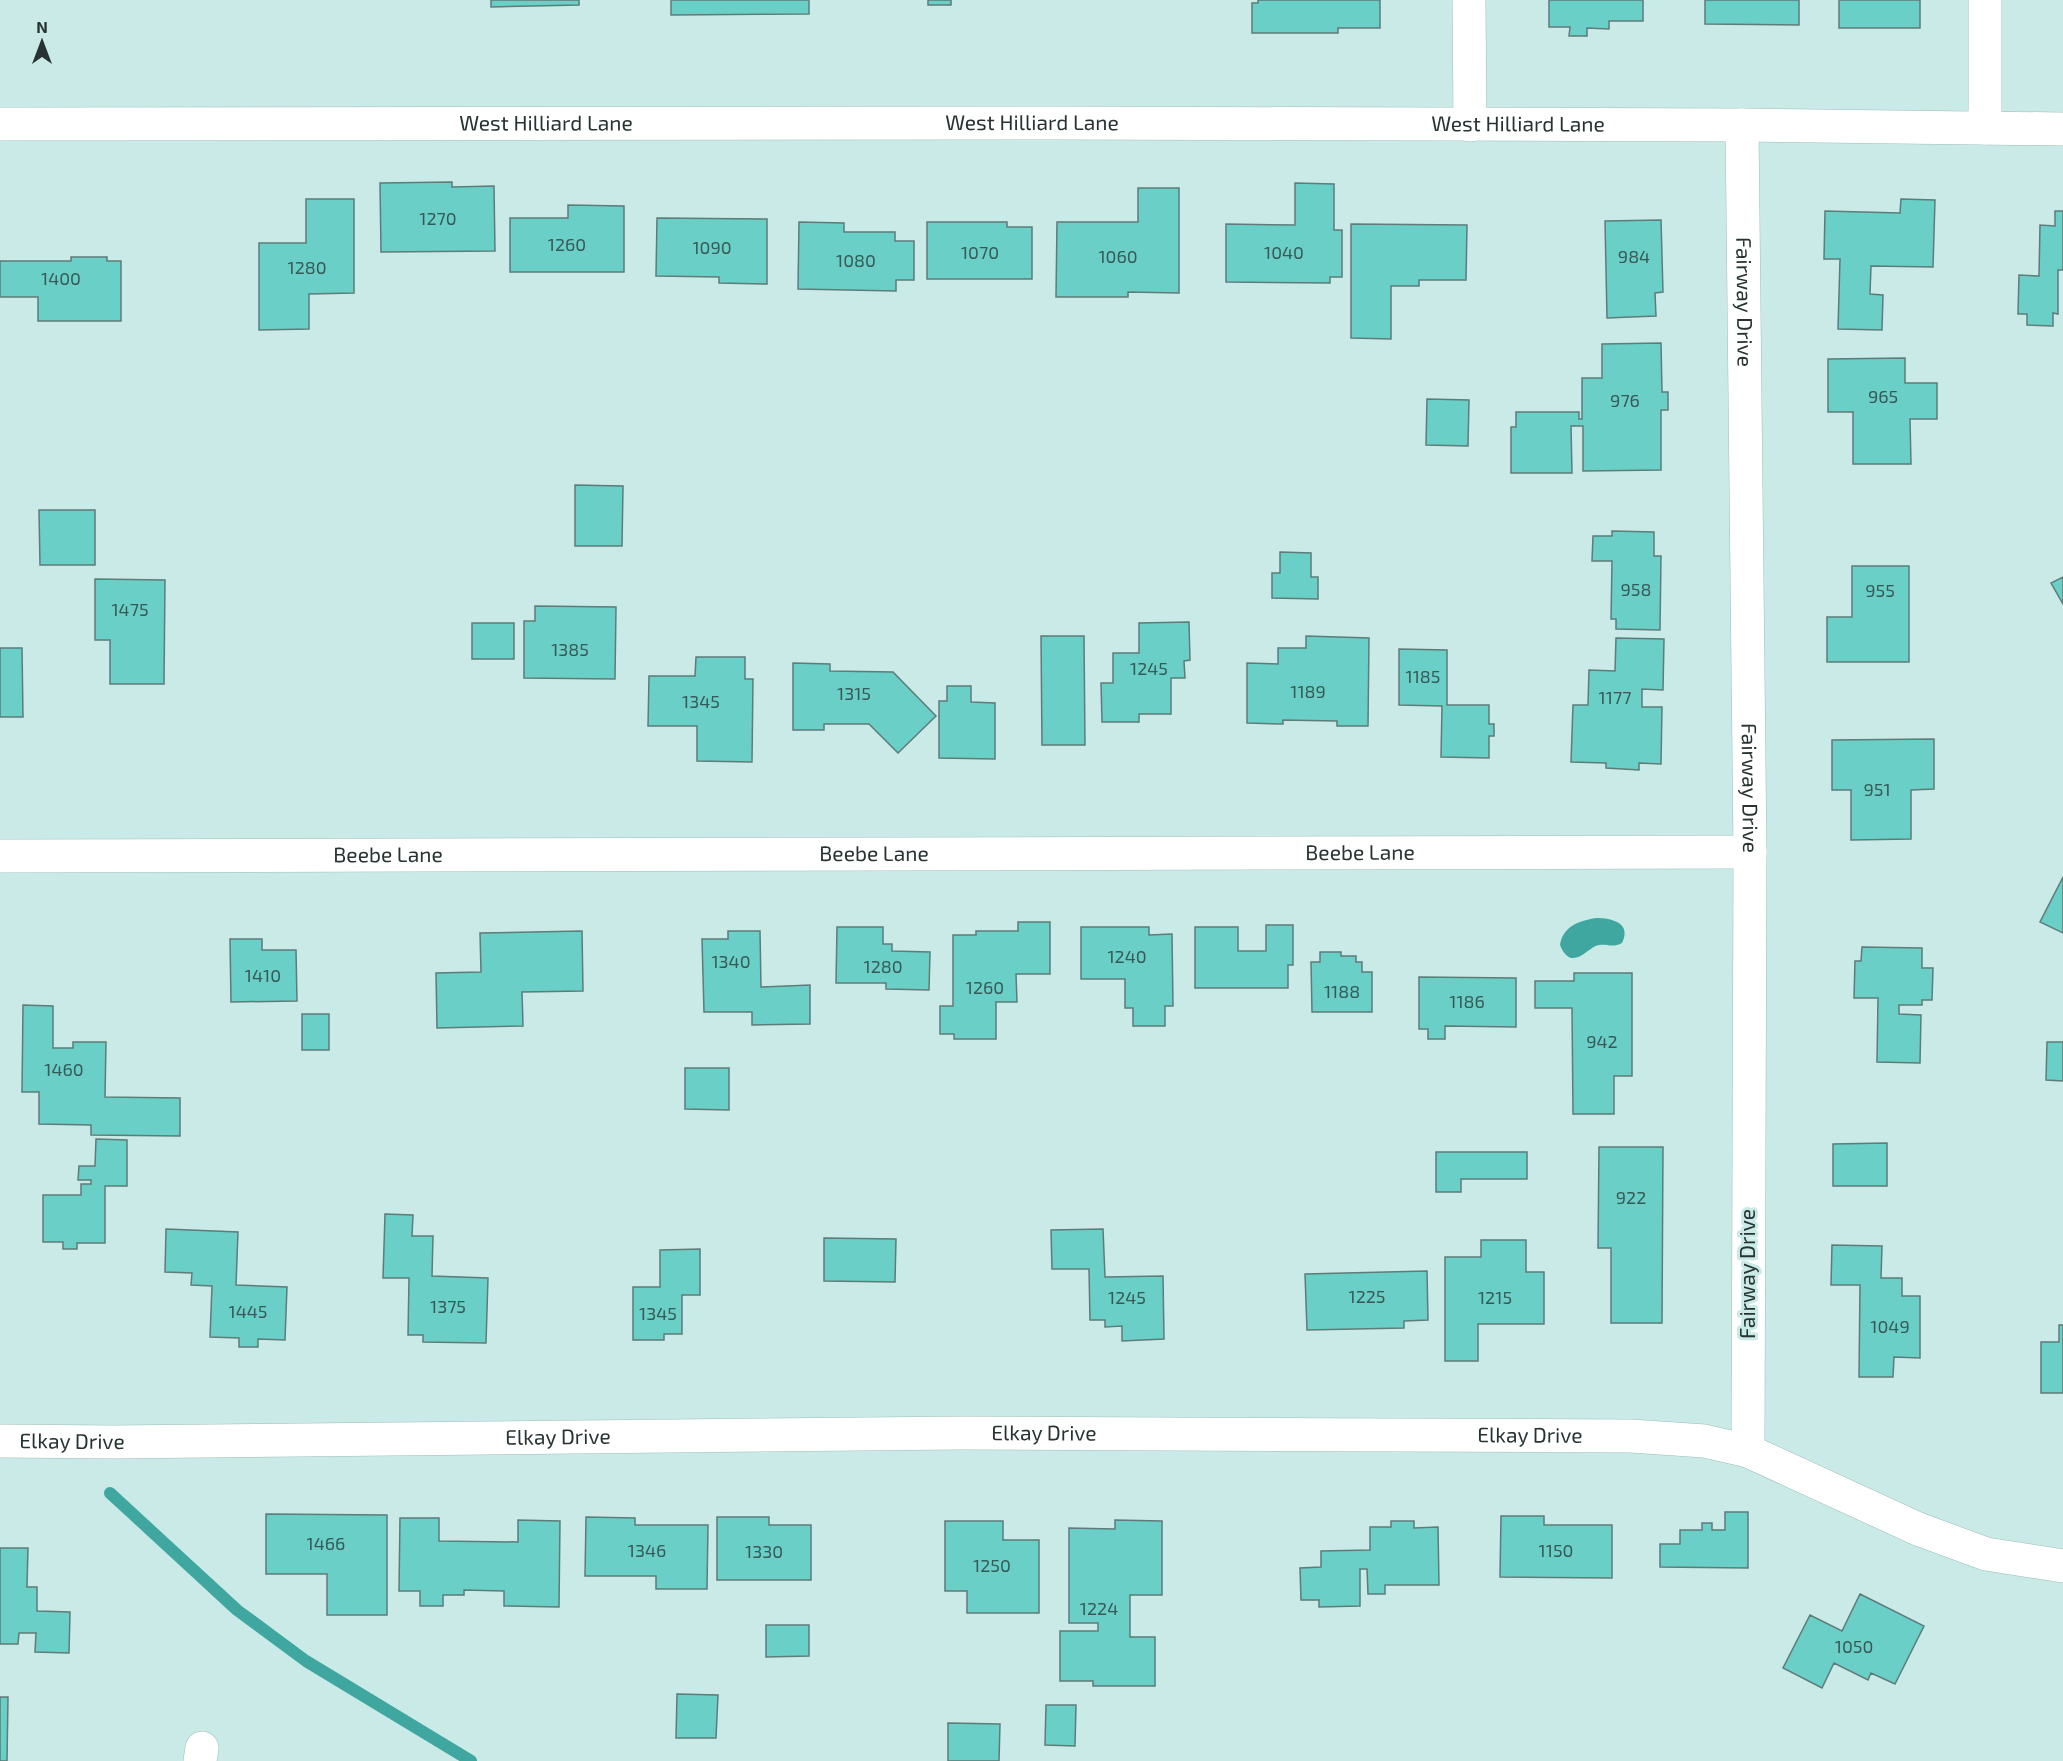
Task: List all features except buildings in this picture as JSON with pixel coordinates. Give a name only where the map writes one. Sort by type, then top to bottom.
[{"type":"street","points":[[1469,0],[1470,124]]},
{"type":"street","points":[[1984,128],[1985,0]]},
{"type":"street","name":"West Hilliard Lane","points":[[0,124],[1470,124],[2063,129]]},
{"type":"street","name":"Fairway Drive","points":[[1743,125],[1750,852],[1748,1451]]},
{"type":"street","name":"Beebe Lane","points":[[0,856],[1750,852]]},
{"type":"street","name":"Elkay Drive","points":[[0,1441],[150,1442],[962,1433],[1619,1436],[1704,1441],[1748,1451],[1918,1529],[1986,1554],[2063,1566]]},
{"type":"water","points":[[1596,918],[1619,923],[1624,931],[1622,943],[1613,946],[1595,946],[1580,956],[1570,957],[1560,945],[1564,933],[1578,923]]},
{"type":"waterway","points":[[110,1493],[237,1610],[306,1661],[471,1761]]}]
